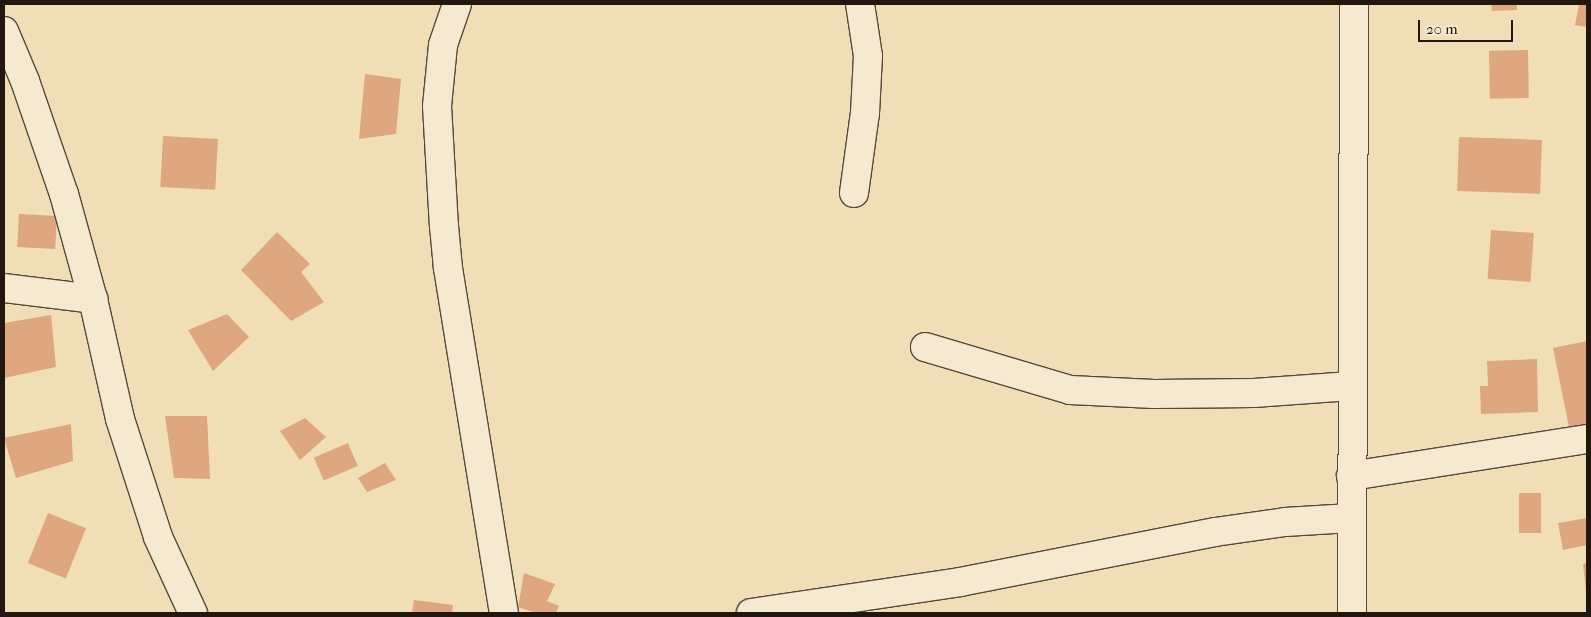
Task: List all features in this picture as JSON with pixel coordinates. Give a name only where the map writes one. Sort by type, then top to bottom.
[{"type":"street","points":[[457,4],[443,44],[437,106],[444,226],[448,268],[504,613]]},
{"type":"street","points":[[854,193],[866,113],[868,56],[860,4]]},
{"type":"street","points":[[1352,613],[1350,386],[1354,4]]},
{"type":"street","points":[[4,31],[25,80],[64,194],[93,299],[120,419],[158,537],[192,613]]},
{"type":"street","points":[[4,288],[93,299]]},
{"type":"street","points":[[924,347],[1070,390],[1163,394],[1254,393],[1350,386]]},
{"type":"street","points":[[1350,476],[1587,439]]},
{"type":"street","points":[[751,613],[960,582],[1215,532],[1285,522],[1351,518]]},
{"type":"building","points":[[1491,4],[1517,4],[1517,10],[1492,11]]},
{"type":"building","points":[[1579,4],[1587,4],[1587,27],[1575,25]]},
{"type":"building","points":[[1528,50],[1529,98],[1490,99],[1489,51]]},
{"type":"building","points":[[365,74],[401,79],[396,134],[359,139]]},
{"type":"building","points":[[163,136],[218,139],[215,190],[160,187]]},
{"type":"building","points":[[1459,137],[1542,140],[1540,194],[1457,191]]},
{"type":"building","points":[[19,214],[57,216],[55,249],[17,247]]},
{"type":"building","points":[[1491,230],[1534,233],[1530,282],[1488,279]]},
{"type":"building","points":[[277,232],[310,264],[301,272],[324,302],[291,321],[241,270]]},
{"type":"building","points":[[227,314],[249,337],[213,371],[188,330]]},
{"type":"building","points":[[51,315],[56,367],[4,378],[4,323]]},
{"type":"building","points":[[1587,341],[1587,424],[1569,427],[1553,348]]},
{"type":"building","points":[[1537,359],[1538,412],[1481,414],[1480,386],[1488,386],[1487,361]]},
{"type":"building","points":[[165,416],[207,416],[210,479],[174,478]]},
{"type":"building","points":[[305,418],[326,437],[300,460],[280,431]]},
{"type":"building","points":[[71,424],[73,461],[16,478],[4,438]]},
{"type":"building","points":[[348,443],[358,466],[324,480],[314,457]]},
{"type":"building","points":[[385,463],[396,480],[367,492],[358,478]]},
{"type":"building","points":[[1519,493],[1541,493],[1541,533],[1519,533]]},
{"type":"building","points":[[48,513],[86,528],[66,578],[28,563]]},
{"type":"building","points":[[1587,518],[1587,545],[1563,550],[1558,523]]},
{"type":"building","points":[[1587,563],[1587,590],[1586,591],[1583,564]]},
{"type":"building","points":[[524,573],[555,584],[547,601],[559,606],[556,613],[536,613],[518,607]]},
{"type":"building","points":[[414,600],[453,605],[452,613],[412,613]]}]
